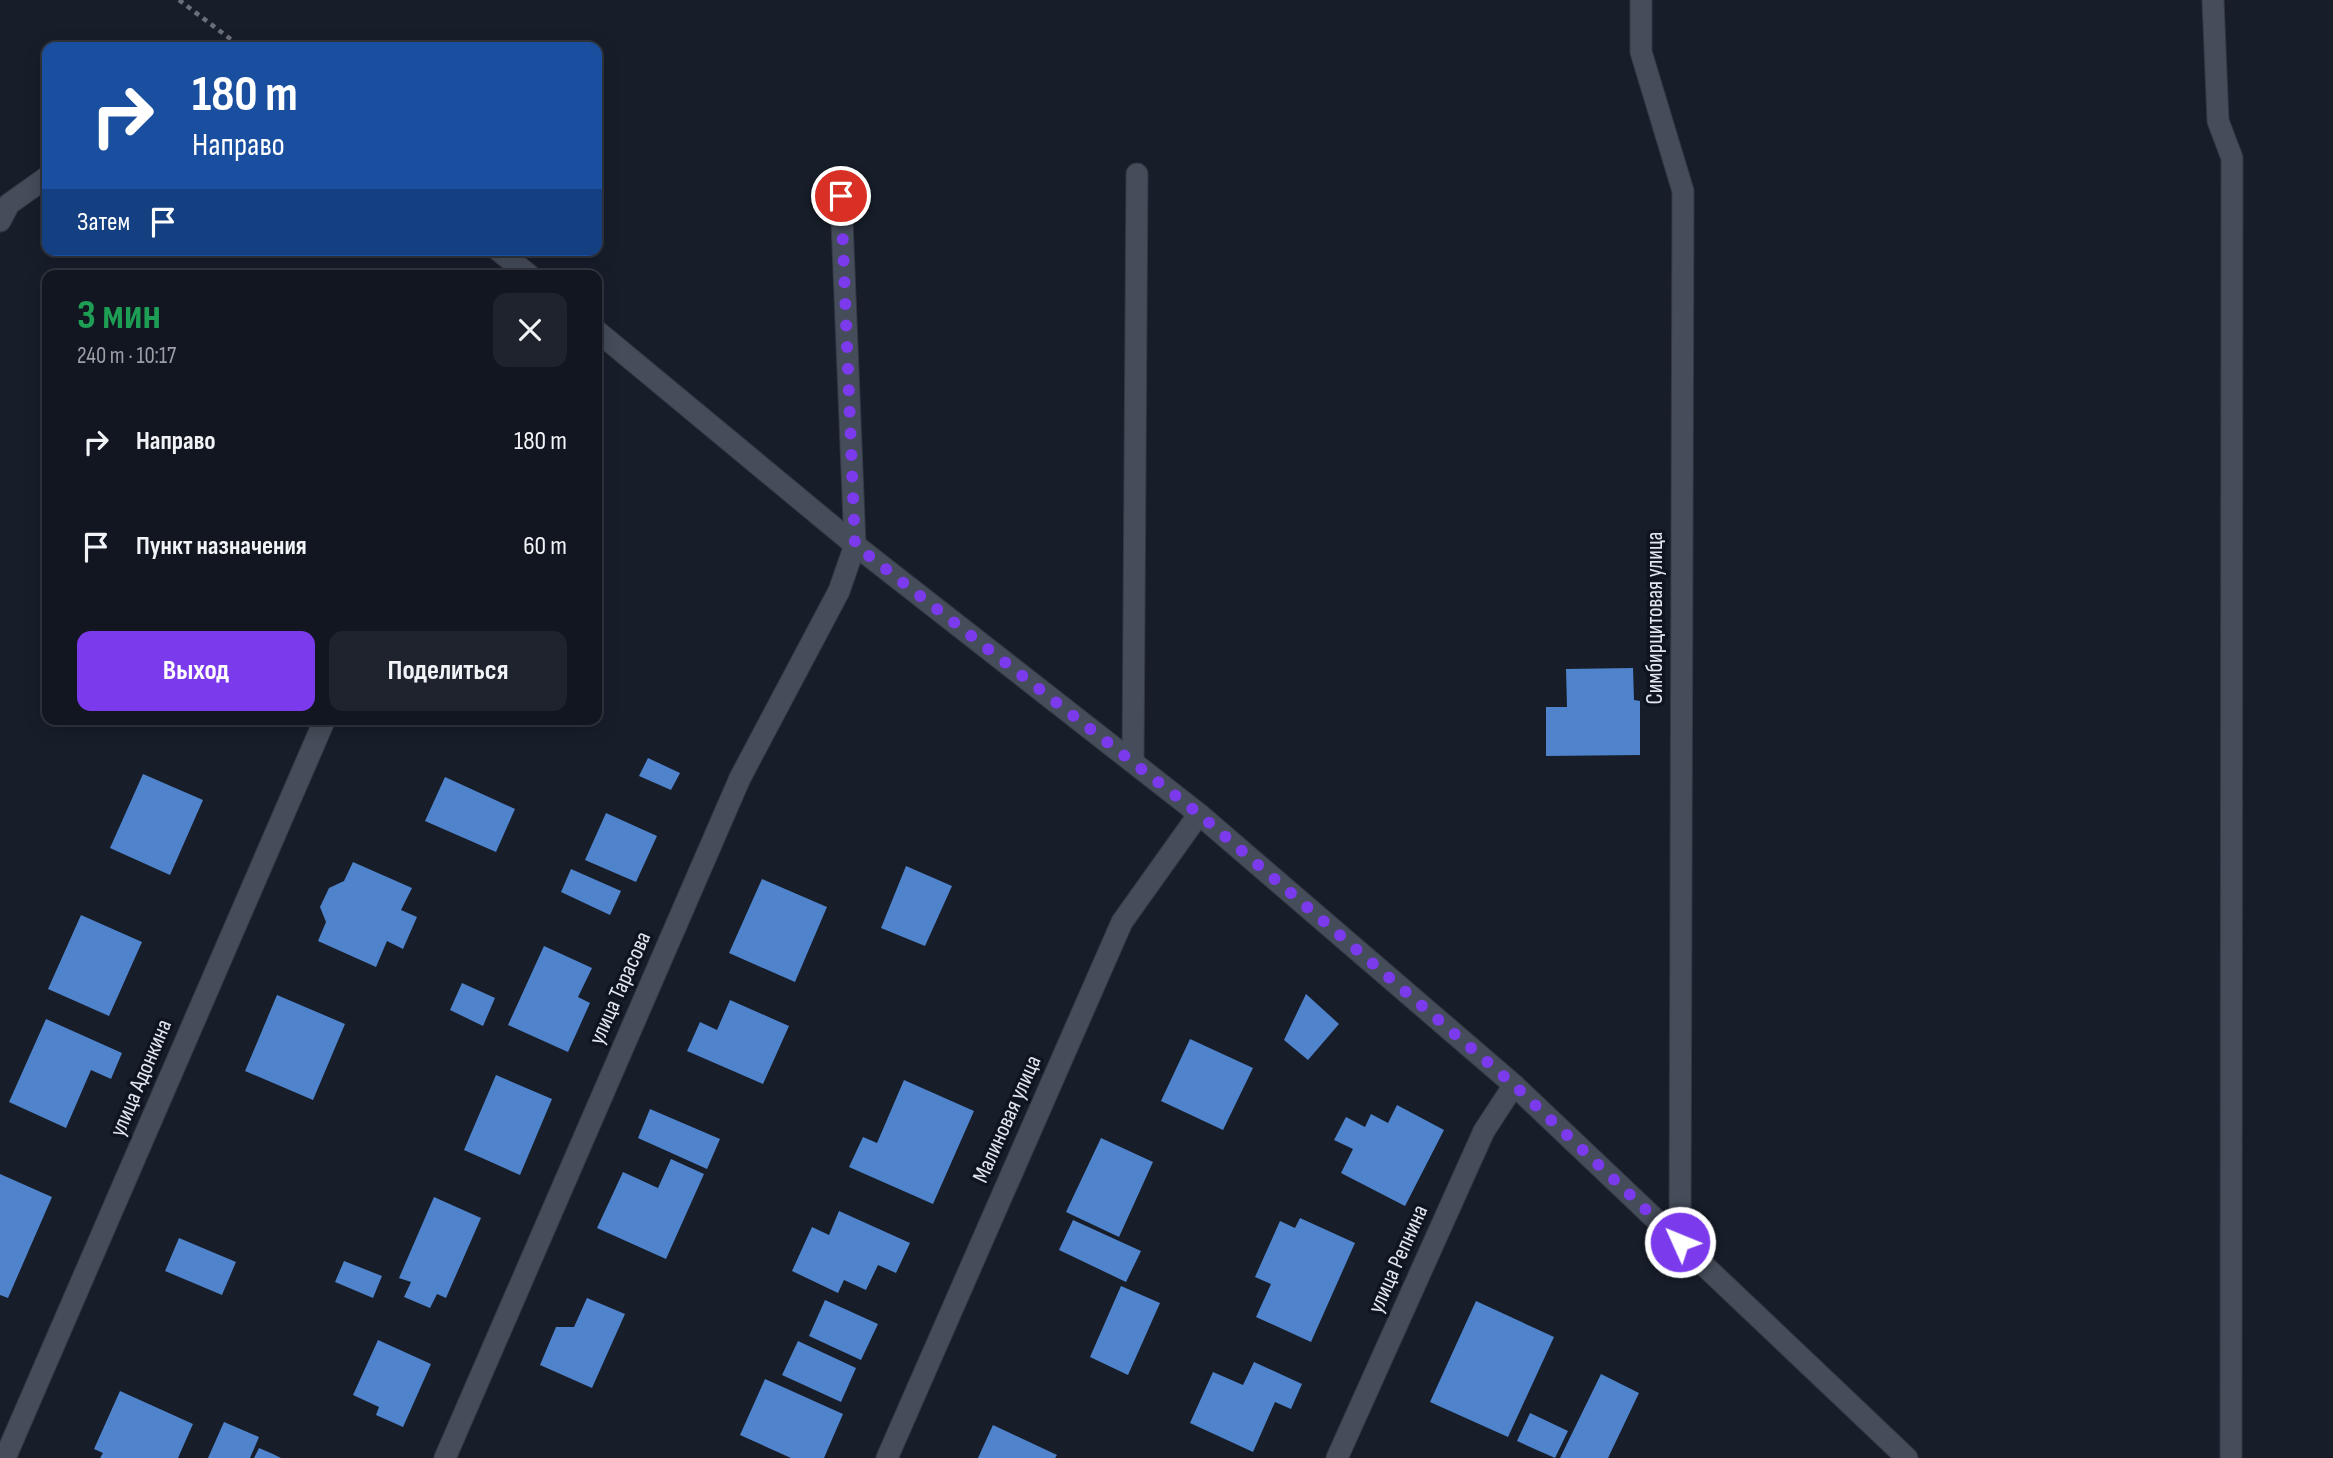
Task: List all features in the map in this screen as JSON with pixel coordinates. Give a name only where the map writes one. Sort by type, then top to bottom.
[{"type":"street","name":"Симбирцитовая улица","points":[[1641,0],[1641,52],[1683,191],[1680,1242]]},
{"type":"street","points":[[2213,0],[2218,121],[2232,158],[2231,1458]]},
{"type":"street","points":[[1133,762],[1137,174]]},
{"type":"street","points":[[0,221],[9,204],[42,181]]},
{"type":"street","points":[[841,196],[855,545]]},
{"type":"street","points":[[505,256],[523,270]]},
{"type":"street","points":[[602,335],[855,545],[1199,814],[1514,1085],[1907,1458]]},
{"type":"street","name":"улица Тарасова","points":[[444,1458],[740,778],[839,591],[855,545]]},
{"type":"street","name":"улица Адонкина","points":[[5,1458],[322,725]]},
{"type":"street","name":"Малиновая улица","points":[[887,1458],[1122,922],[1199,814]]},
{"type":"street","name":"улица Репнина","points":[[1337,1458],[1484,1131],[1514,1085]]},
{"type":"path","points":[[179,0],[234,42]]},
{"type":"building","points":[[1633,668],[1634,700],[1640,701],[1640,755],[1546,756],[1546,707],[1567,707],[1566,669]]},
{"type":"building","points":[[648,758],[680,773],[671,790],[639,776]]},
{"type":"building","points":[[143,774],[203,800],[170,875],[110,848]]},
{"type":"building","points":[[445,777],[515,809],[496,852],[425,821]]},
{"type":"building","points":[[606,813],[657,836],[636,882],[585,860]]},
{"type":"building","points":[[353,862],[412,888],[401,910],[417,917],[403,949],[387,941],[376,967],[318,941],[326,922],[320,907],[329,888],[344,881]]},
{"type":"building","points":[[906,866],[952,886],[925,946],[881,928]]},
{"type":"building","points":[[571,869],[621,891],[610,915],[561,892]]},
{"type":"building","points":[[762,879],[827,907],[795,982],[729,953]]},
{"type":"building","points":[[81,915],[142,942],[109,1016],[48,989]]},
{"type":"building","points":[[544,946],[592,968],[578,997],[590,1003],[568,1052],[508,1025]]},
{"type":"building","points":[[462,983],[495,998],[483,1026],[450,1010]]},
{"type":"building","points":[[1306,994],[1339,1024],[1308,1060],[1284,1040]]},
{"type":"building","points":[[277,995],[345,1024],[313,1100],[245,1071]]},
{"type":"building","points":[[730,1000],[789,1026],[763,1084],[687,1051],[700,1022],[717,1030]]},
{"type":"building","points":[[46,1019],[122,1053],[111,1079],[91,1070],[66,1128],[9,1102]]},
{"type":"building","points":[[1190,1039],[1253,1068],[1223,1130],[1161,1101]]},
{"type":"building","points":[[496,1075],[552,1099],[520,1175],[464,1150]]},
{"type":"building","points":[[904,1080],[974,1111],[933,1204],[849,1167],[863,1137],[877,1143]]},
{"type":"building","points":[[1397,1105],[1444,1130],[1405,1206],[1341,1173],[1353,1149],[1334,1140],[1346,1117],[1365,1127],[1371,1114],[1388,1123]]},
{"type":"building","points":[[650,1109],[720,1139],[707,1169],[638,1138]]},
{"type":"building","points":[[1101,1138],[1153,1162],[1119,1237],[1066,1212]]},
{"type":"building","points":[[671,1159],[704,1174],[666,1259],[597,1228],[623,1172],[658,1188]]},
{"type":"building","points":[[0,1174],[52,1197],[8,1298],[0,1295]]},
{"type":"building","points":[[434,1197],[481,1218],[446,1298],[437,1294],[430,1308],[404,1297],[411,1282],[399,1278]]},
{"type":"building","points":[[839,1211],[910,1243],[896,1273],[878,1265],[866,1290],[844,1280],[838,1293],[792,1271],[812,1227],[829,1235]]},
{"type":"building","points":[[1300,1218],[1355,1243],[1311,1342],[1256,1317],[1271,1284],[1255,1277],[1280,1221],[1295,1228]]},
{"type":"building","points":[[1073,1220],[1141,1251],[1126,1282],[1059,1250]]},
{"type":"building","points":[[179,1238],[236,1262],[222,1295],[165,1271]]},
{"type":"building","points":[[344,1261],[382,1276],[373,1298],[335,1282]]},
{"type":"building","points":[[1121,1286],[1160,1303],[1128,1375],[1090,1357]]},
{"type":"building","points":[[587,1298],[625,1314],[592,1388],[540,1365],[556,1327],[574,1327]]},
{"type":"building","points":[[825,1300],[878,1324],[861,1360],[809,1336]]},
{"type":"building","points":[[1476,1301],[1554,1337],[1508,1437],[1430,1402]]},
{"type":"building","points":[[378,1340],[431,1364],[403,1427],[376,1415],[379,1407],[353,1395]]},
{"type":"building","points":[[798,1341],[856,1368],[841,1402],[782,1375]]},
{"type":"building","points":[[1254,1362],[1302,1384],[1291,1409],[1275,1402],[1253,1452],[1190,1423],[1213,1372],[1243,1385]]},
{"type":"building","points":[[1601,1374],[1639,1393],[1608,1458],[1560,1458]]},
{"type":"building","points":[[765,1379],[843,1414],[824,1458],[791,1458],[740,1435]]},
{"type":"building","points":[[120,1391],[193,1424],[178,1458],[100,1458],[103,1453],[94,1449]]},
{"type":"building","points":[[1530,1413],[1568,1431],[1555,1458],[1517,1441]]},
{"type":"building","points":[[224,1422],[259,1437],[250,1458],[208,1458]]},
{"type":"building","points":[[993,1425],[1057,1455],[1055,1458],[978,1458]]},
{"type":"building","points":[[259,1448],[273,1454],[281,1458],[254,1458]]},
{"type":"route","points":[[841,196],[855,545],[1199,814],[1514,1085],[1680,1242]]}]
